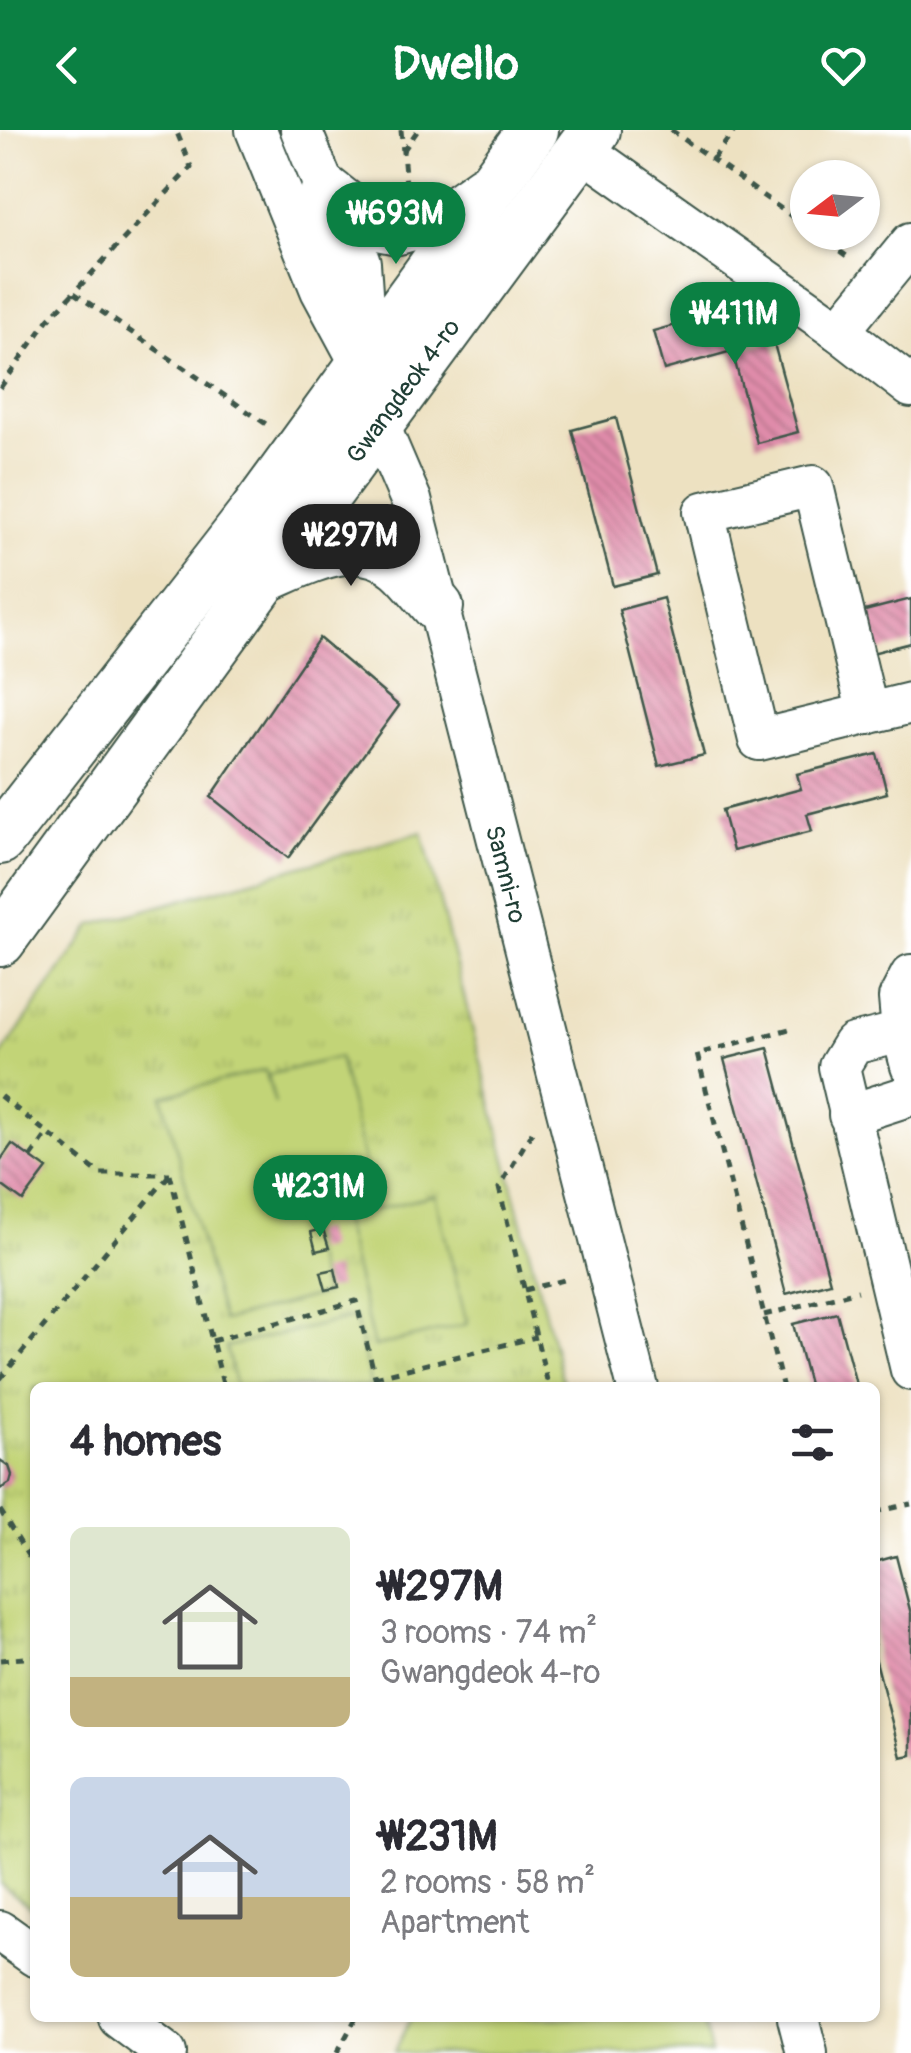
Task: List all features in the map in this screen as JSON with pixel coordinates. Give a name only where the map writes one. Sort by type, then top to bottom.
[{"type":"main road","name":"Gwangdeok 4-ro","points":[[0,839],[252,516],[532,130]]},
{"type":"main road","name":"Gwangdeok 4-ro","points":[[0,941],[588,140]]},
{"type":"main road","points":[[326,191],[367,223],[398,229],[451,214],[496,182]]},
{"type":"main road","points":[[326,191],[355,263],[362,366]]},
{"type":"main road","points":[[264,577],[329,550],[364,548],[398,564],[438,607]]},
{"type":"street","name":"Samni-ro","points":[[256,130],[320,290],[362,366],[378,423],[411,500],[636,1382]]},
{"type":"street","points":[[301,130],[326,191]]},
{"type":"street","points":[[588,140],[618,178],[839,331],[911,388]]},
{"type":"street","points":[[839,331],[911,243]]},
{"type":"street","points":[[868,714],[813,486],[704,512],[759,740],[911,704]]},
{"type":"street","points":[[907,1013],[853,1044],[839,1068],[911,1370]]},
{"type":"street","points":[[849,1115],[911,1095]]},
{"type":"street","points":[[0,1931],[30,1952]]},
{"type":"street","points":[[124,2022],[166,2053]]},
{"type":"street","points":[[799,2022],[807,2053]]},
{"type":"path","points":[[0,388],[50,319],[191,167],[176,130]]},
{"type":"path","points":[[400,130],[407,193]]},
{"type":"path","points":[[403,152],[418,130]]},
{"type":"path","points":[[671,130],[790,215]]},
{"type":"path","points":[[712,160],[735,130]]},
{"type":"path","points":[[74,293],[271,428]]},
{"type":"path","points":[[781,1382],[697,1054],[794,1028]]},
{"type":"path","points":[[0,1096],[100,1174],[170,1174]]},
{"type":"path","points":[[532,1132],[499,1188],[548,1382]]},
{"type":"path","points":[[30,1157],[48,1133]]},
{"type":"path","points":[[170,1174],[222,1382]]},
{"type":"path","points":[[0,1379],[170,1174]]},
{"type":"path","points":[[524,1290],[568,1279]]},
{"type":"path","points":[[764,1314],[859,1290]]},
{"type":"path","points":[[212,1341],[356,1301],[376,1382]]},
{"type":"path","points":[[375,1377],[536,1336]]},
{"type":"path","points":[[880,1511],[911,1504]]},
{"type":"path","points":[[0,1510],[30,1559]]},
{"type":"path","points":[[0,1660],[30,1657]]},
{"type":"path","points":[[337,2053],[354,2022]]},
{"type":"green space","points":[[422,832],[563,1382],[30,1382],[30,1905],[0,1884],[0,1057],[92,925]]},
{"type":"green space","points":[[339,1057],[375,1205],[305,1222],[324,1294],[223,1321],[162,1096],[265,1070],[275,1104],[268,1075]]},
{"type":"green space","points":[[435,1195],[467,1324],[374,1347],[342,1218]]},
{"type":"green space","points":[[355,1317],[370,1382],[235,1382],[226,1347]]},
{"type":"green space","points":[[409,2022],[704,2022],[711,2053],[394,2053]]},
{"type":"building","points":[[737,308],[748,347],[773,340],[798,432],[757,443],[732,351],[664,370],[653,331]]},
{"type":"building","points":[[616,418],[657,575],[613,586],[572,430]]},
{"type":"building","points":[[663,598],[704,755],[659,766],[619,610]]},
{"type":"building","points":[[911,599],[911,643],[872,653],[861,612]]},
{"type":"building","points":[[319,638],[399,706],[288,858],[211,797]]},
{"type":"building","points":[[877,754],[887,793],[807,814],[812,831],[733,851],[722,810],[801,789],[797,774]]},
{"type":"building","points":[[768,1048],[830,1282],[786,1294],[724,1059]]},
{"type":"building","points":[[12,1144],[47,1169],[23,1201],[0,1184],[0,1161]]},
{"type":"building","points":[[323,1229],[329,1248],[316,1251],[311,1232]]},
{"type":"building","points":[[335,1269],[339,1287],[326,1290],[321,1272]]},
{"type":"building","points":[[837,1313],[855,1382],[808,1382],[793,1324]]},
{"type":"building","points":[[0,1460],[9,1466],[12,1475],[10,1483],[0,1489]]},
{"type":"building","points":[[896,1556],[911,1614],[911,1755],[901,1757],[880,1676],[880,1561]]}]
